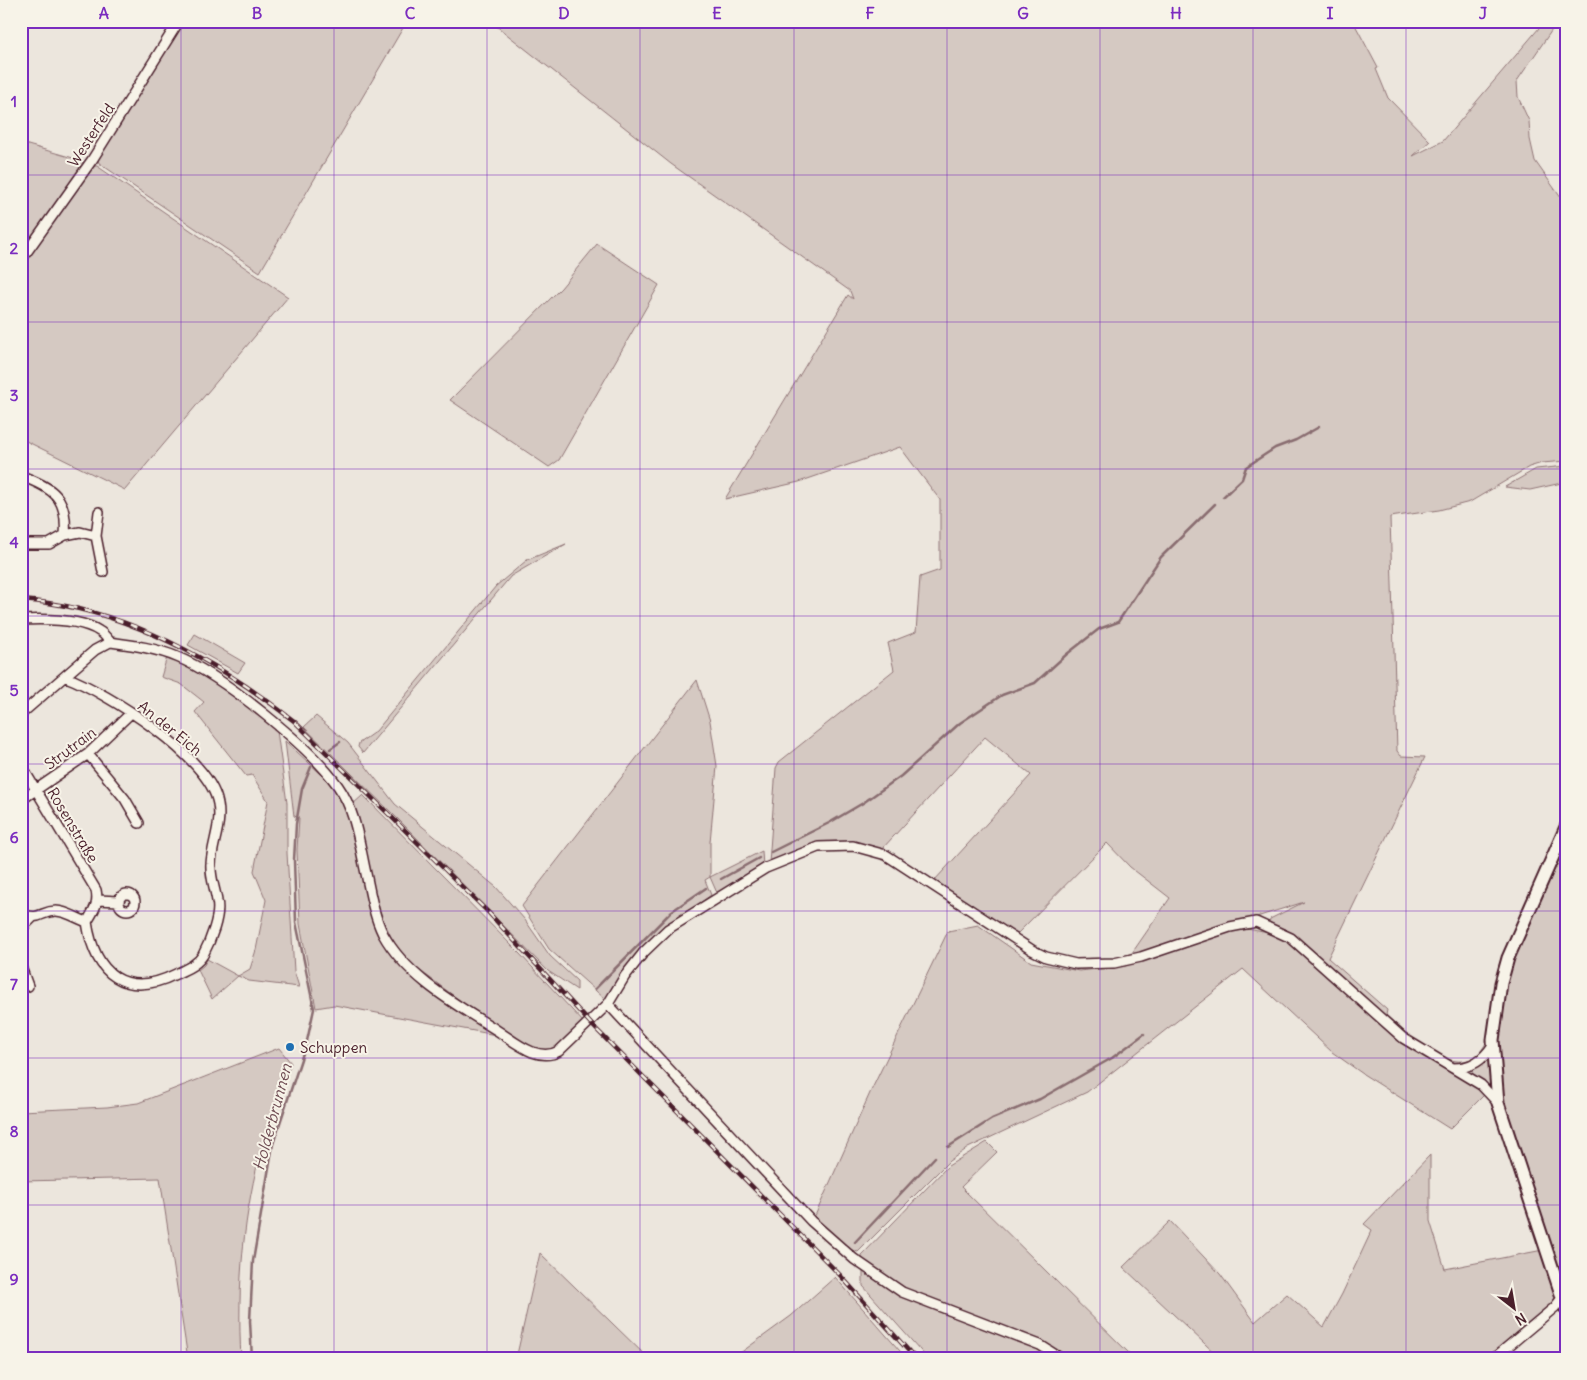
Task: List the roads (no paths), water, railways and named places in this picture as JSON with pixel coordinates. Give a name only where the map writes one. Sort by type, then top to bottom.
[{"type":"main road","points":[[1566,827],[1508,958],[1501,983],[1493,1045],[1498,1102],[1566,1310]]},
{"type":"street","name":"Westerfeld","points":[[21,260],[92,160],[179,21]]},
{"type":"street","points":[[21,476],[53,491],[62,504],[66,518],[64,535]]},
{"type":"street","points":[[99,512],[96,536],[104,572]]},
{"type":"street","points":[[21,544],[49,544],[64,535],[80,532],[96,536]]},
{"type":"street","points":[[21,620],[54,620],[85,626],[99,630],[110,642],[175,656],[192,664],[230,688],[278,727],[324,769],[350,805],[373,907],[383,934],[408,968],[520,1045],[545,1056],[551,1056],[559,1051],[608,1004],[625,976],[644,952],[668,929],[766,868],[818,847],[853,846],[886,855],[1032,950],[1059,961],[1087,965],[1114,963],[1141,957],[1230,927],[1256,922],[1291,938],[1403,1038],[1481,1085],[1498,1102]]},
{"type":"street","points":[[21,714],[66,677],[94,650],[110,642]]},
{"type":"street","name":"An der Eich","points":[[66,677],[83,683],[131,712],[192,760],[214,791],[220,819],[211,863],[211,879],[218,901],[217,915],[204,954],[197,963],[151,984],[137,986],[114,977],[105,970],[88,935],[89,918]]},
{"type":"street","name":"Strutrain","points":[[21,800],[88,754],[131,712]]},
{"type":"street","points":[[88,754],[125,799],[139,823]]},
{"type":"street","name":"Rosenstraße","points":[[21,765],[96,890],[98,900]]},
{"type":"street","points":[[21,929],[32,918],[53,911],[89,918],[96,909],[98,900],[119,901]]},
{"type":"street","points":[[21,914],[32,918]]},
{"type":"street","points":[[21,967],[28,986]]},
{"type":"street","points":[[608,1004],[811,1221],[854,1259],[902,1292],[1040,1345],[1062,1359]]},
{"type":"street","points":[[1453,1068],[1473,1065],[1482,1059],[1493,1045]]},
{"type":"street","points":[[1493,1359],[1555,1307],[1562,1298]]},
{"type":"waterway","points":[[1223,497],[1242,479],[1246,467],[1275,448],[1296,440],[1319,427]]},
{"type":"waterway","points":[[771,852],[829,823],[863,803],[901,776],[960,723],[1002,695],[1035,683],[1067,654],[1099,629],[1118,622],[1161,557],[1215,504]]},
{"type":"waterway","name":"Holderbrunnen","points":[[330,749],[340,742]]},
{"type":"waterway","name":"Holderbrunnen","points":[[252,1359],[250,1321],[253,1261],[273,1144],[307,1041],[314,1009],[296,922],[294,860],[296,824],[302,789],[311,767]]},
{"type":"waterway","points":[[721,879],[759,858]]},
{"type":"waterway","points":[[595,989],[672,911],[706,888]]},
{"type":"waterway","points":[[948,1147],[992,1119],[1040,1099],[1112,1058],[1144,1034]]},
{"type":"waterway","points":[[855,1242],[935,1157]]},
{"type":"railway","points":[[21,600],[59,605],[96,613],[132,625],[167,640],[233,677],[294,721],[488,912],[593,1026],[839,1274],[916,1359]]},
{"type":"place","name":"Schuppen","points":[[290,1047]]}]
